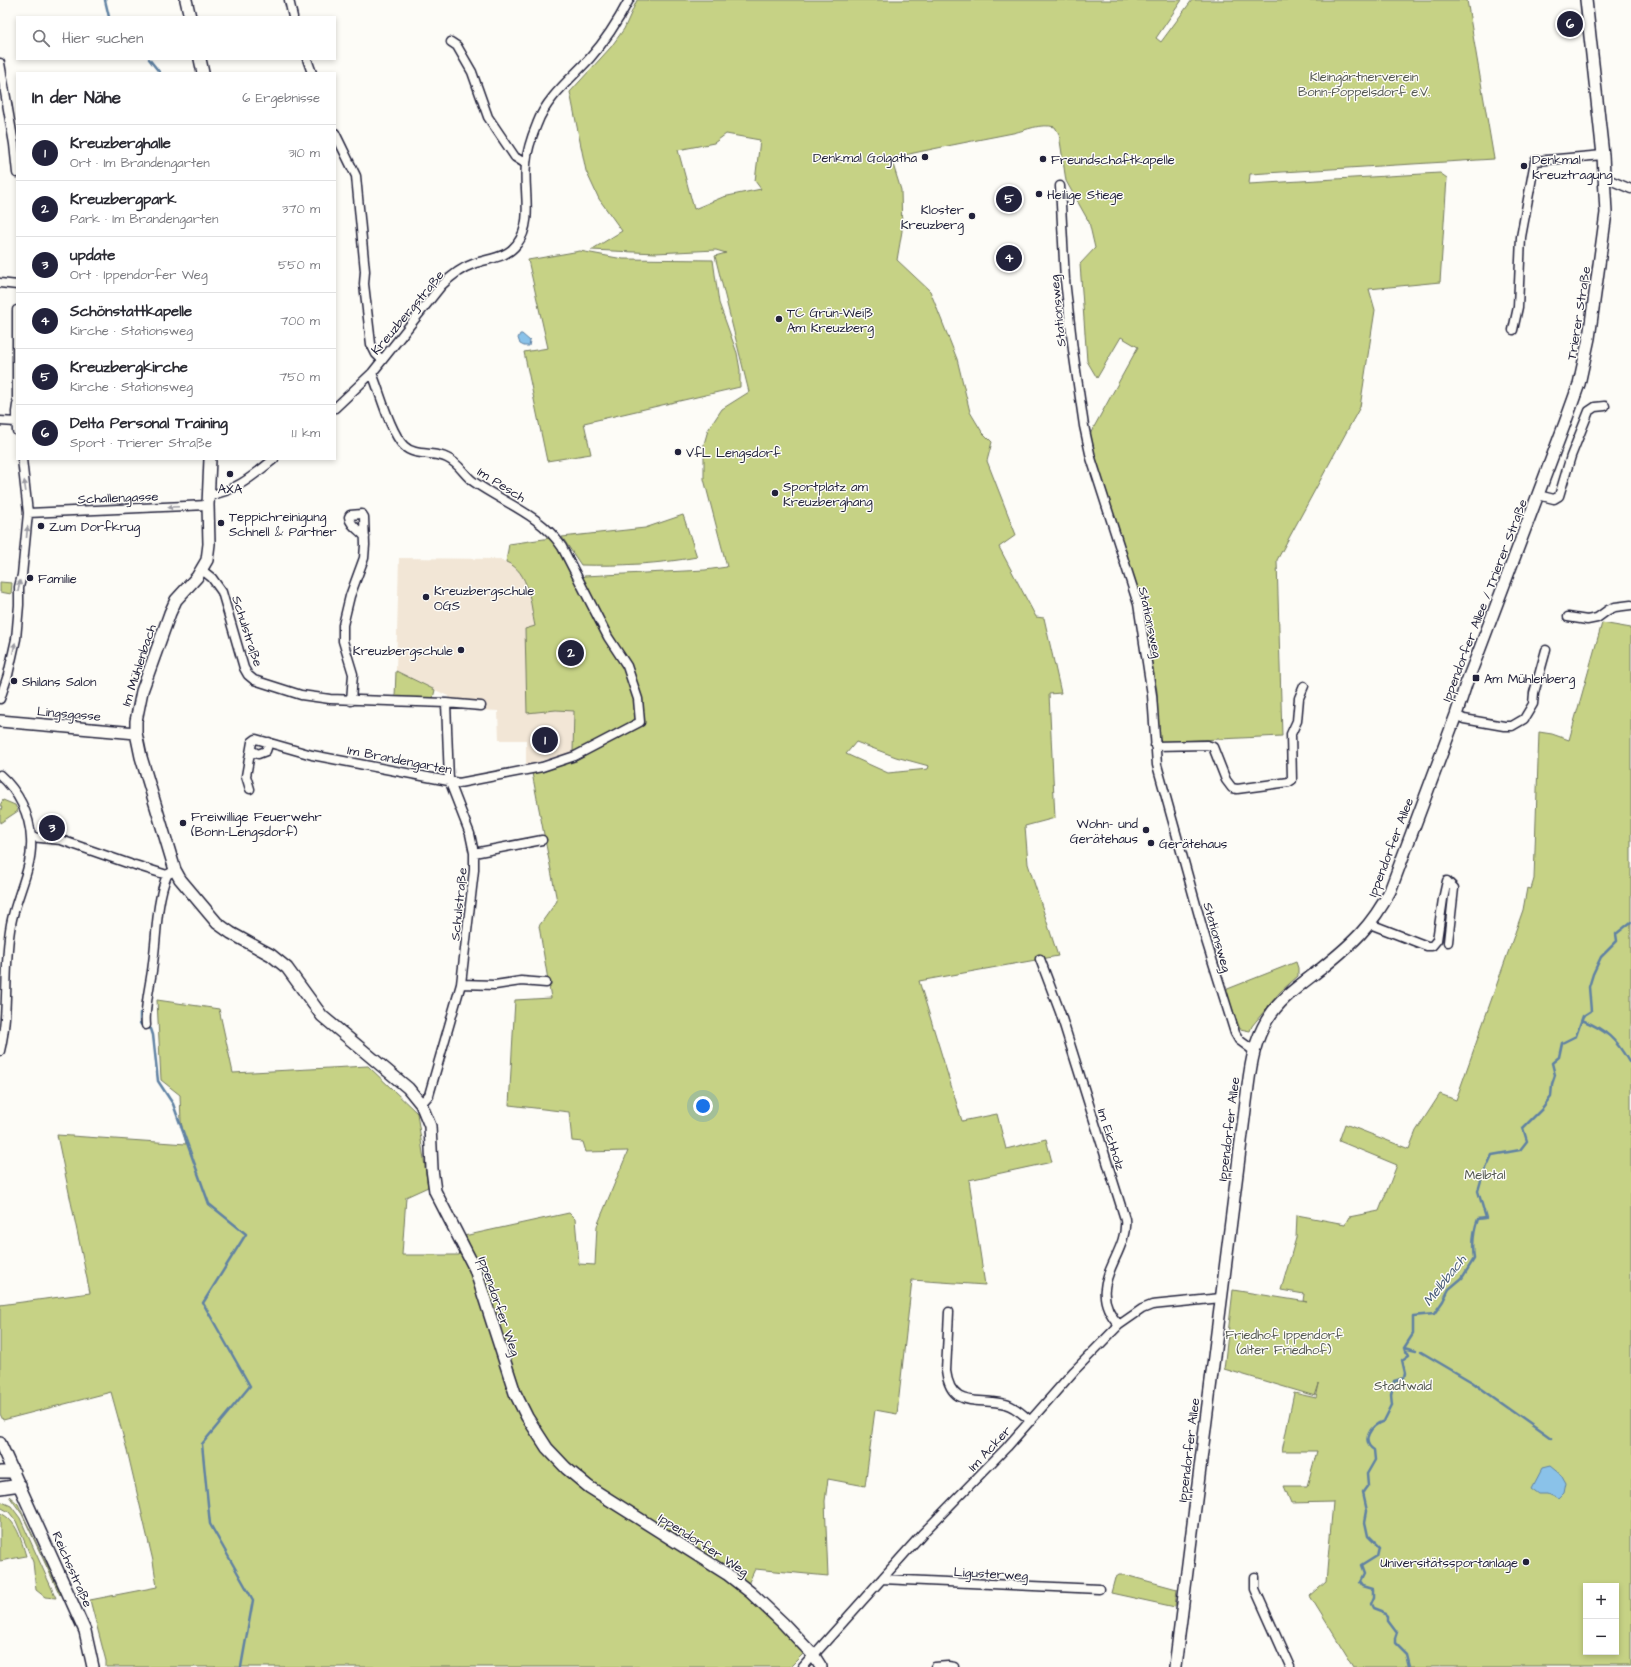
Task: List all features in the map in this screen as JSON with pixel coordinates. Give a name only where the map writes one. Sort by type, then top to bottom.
[{"type":"street","points":[[186,0],[190,16]]},
{"type":"street","points":[[289,0],[293,16]]},
{"type":"street","name":"Kreuzbergstraße","points":[[336,407],[372,373],[449,278],[473,264],[497,258],[509,252],[516,246],[525,228],[526,164],[537,122],[550,101],[591,57],[609,35],[629,0]]},
{"type":"street","name":"Trierer Straße","points":[[1538,495],[1575,395],[1587,352],[1605,230],[1605,178],[1586,0]]},
{"type":"street","points":[[451,42],[457,46],[472,72],[488,117],[515,157],[526,164]]},
{"type":"street","points":[[200,60],[203,72]]},
{"type":"street","points":[[307,60],[312,72]]},
{"type":"street","points":[[0,63],[16,163]]},
{"type":"street","points":[[336,135],[356,176],[365,271],[364,284],[371,344],[376,354],[382,360]]},
{"type":"street","points":[[1513,330],[1518,307],[1520,237],[1535,161],[1603,155]]},
{"type":"street","points":[[1605,178],[1631,189]]},
{"type":"street","name":"Stationsweg","points":[[1060,186],[1065,280],[1072,350],[1084,426],[1091,458],[1138,604],[1152,695],[1157,765],[1205,937],[1235,1034],[1239,1040],[1254,1051]]},
{"type":"street","points":[[0,283],[16,285]]},
{"type":"street","name":"Im Pesch","points":[[372,373],[390,421],[403,445],[412,451],[447,457],[459,466],[473,482],[536,520],[556,538],[576,573]]},
{"type":"street","points":[[1538,495],[1554,499],[1560,496],[1571,456],[1589,411],[1595,407],[1605,406]]},
{"type":"street","points":[[0,421],[16,422]]},
{"type":"street","points":[[0,699],[8,675],[16,639],[19,587],[22,575],[28,513],[22,460]]},
{"type":"street","name":"Im Mühlenbach","points":[[171,872],[140,757],[136,733],[136,721],[138,704],[170,614],[182,592],[202,570],[207,560],[209,544],[208,500],[210,460]]},
{"type":"street","points":[[208,500],[237,486],[273,460]]},
{"type":"street","name":"Ippendorfer Allee / Trierer Straße","points":[[1456,715],[1466,684],[1538,495]]},
{"type":"street","name":"Schallengasse","points":[[28,513],[208,500]]},
{"type":"street","points":[[351,700],[353,674],[343,642],[343,625],[350,596],[364,558],[365,537]]},
{"type":"street","name":"Schulstraße","points":[[202,570],[212,578],[222,592],[244,668],[248,675],[254,680],[301,695],[351,700],[446,703],[481,706]]},
{"type":"street","name":"Im Brandengarten","points":[[251,750],[252,742],[256,739],[312,755],[459,783],[542,767],[560,762],[575,756],[640,722],[638,699],[627,666],[608,637],[576,573]]},
{"type":"street","points":[[1568,617],[1588,620],[1597,618],[1615,607],[1631,605]]},
{"type":"street","points":[[1456,715],[1464,719],[1487,724],[1512,726],[1524,720],[1531,709],[1546,650]]},
{"type":"street","points":[[1155,746],[1207,745],[1214,747],[1226,780],[1232,788],[1237,789],[1289,782],[1292,780],[1291,734],[1297,721],[1299,698],[1304,686]]},
{"type":"street","name":"Schulstraße","points":[[421,1104],[429,1095],[461,984],[474,870],[474,853],[470,834],[448,780],[446,703]]},
{"type":"street","name":"Ippendorfer Allee","points":[[1175,1667],[1248,1086],[1254,1051],[1267,1019],[1277,1006],[1354,941],[1370,924],[1382,907],[1390,891],[1456,715]]},
{"type":"street","name":"Lingsgasse","points":[[0,721],[136,733]]},
{"type":"street","points":[[250,790],[246,776],[251,750],[258,754],[266,751],[269,742]]},
{"type":"street","points":[[0,775],[14,789],[20,799],[31,837],[30,856],[11,926],[3,1032],[0,1051]]},
{"type":"street","points":[[31,837],[61,840],[132,864],[171,872],[158,910],[153,964],[145,1013],[146,1025]]},
{"type":"street","points":[[474,853],[542,840]]},
{"type":"street","name":"Ippendorfer Weg","points":[[171,872],[180,879],[217,923],[231,933],[271,955],[287,968],[322,1016],[408,1088],[421,1104],[430,1126],[432,1169],[435,1191],[475,1269],[515,1393],[537,1434],[547,1448],[566,1468],[589,1486],[726,1574],[750,1592],[783,1623],[814,1656],[821,1667]]},
{"type":"street","points":[[1370,924],[1427,946],[1432,946],[1437,940],[1447,881],[1454,888],[1448,942]]},
{"type":"street","name":"Im Eichholz","points":[[1040,959],[1060,1012],[1094,1125],[1123,1212],[1126,1227],[1125,1233],[1106,1277],[1105,1285],[1109,1308],[1119,1325]]},
{"type":"street","points":[[461,984],[495,985],[521,980],[546,983]]},
{"type":"street","name":"Im Acker","points":[[803,1667],[920,1537],[1005,1450],[1074,1371],[1119,1325],[1142,1308],[1152,1305],[1221,1298]]},
{"type":"street","points":[[949,1312],[946,1371],[947,1380],[951,1389],[958,1396],[969,1401],[1007,1404],[1031,1421]]},
{"type":"street","name":"Reichsstraße","points":[[0,1443],[84,1631],[93,1667]]},
{"type":"street","points":[[0,1472],[14,1472]]},
{"type":"street","points":[[0,1488],[20,1485]]},
{"type":"street","points":[[1255,1577],[1255,1589],[1290,1667]]},
{"type":"street","name":"Ligusterweg","points":[[882,1579],[1048,1588],[1099,1589]]},
{"type":"street","points":[[936,1667],[954,1667]]},
{"type":"shaded area","name":"Kreuzbergschule","points":[[399,558],[498,559],[514,565],[525,578],[556,710],[574,711],[573,752],[526,765],[526,740],[499,740],[498,711],[481,710],[449,699],[448,696],[396,671]]},
{"type":"green space","name":"Kleingärtnerverein Bonn-Poppelsdorf e.V.","points":[[637,0],[1182,0],[1156,38],[1161,42],[1192,0],[1467,0],[1494,159],[1250,174],[1249,184],[1440,173],[1447,178],[1440,282],[1369,289],[1375,310],[1360,407],[1277,560],[1282,736],[1158,742],[1157,691],[1141,604],[1089,436],[1138,347],[1121,337],[1097,378],[1087,361],[1080,264],[1095,248],[1089,222],[1066,181],[1059,134],[1055,127],[1039,126],[1013,133],[891,158],[901,190],[902,231],[897,260],[930,291],[957,359],[970,412],[982,432],[992,442],[987,461],[1016,535],[999,547],[1036,617],[1044,618],[1061,693],[1049,694],[1055,818],[1025,826],[1028,864],[1058,956],[919,981],[962,1121],[997,1114],[1006,1149],[1046,1139],[1052,1162],[969,1180],[985,1285],[912,1280],[897,1414],[875,1410],[865,1486],[828,1479],[825,1501],[828,1576],[755,1569],[748,1584],[811,1646],[790,1667],[106,1667],[106,1661],[90,1600],[157,1587],[153,1561],[127,1450],[111,1392],[3,1420],[0,1414],[0,1305],[90,1293],[57,1135],[186,1144],[181,1122],[180,1095],[161,1080],[157,1000],[219,1009],[233,1073],[368,1066],[417,1113],[428,1187],[406,1197],[402,1255],[459,1255],[464,1236],[569,1213],[575,1219],[579,1264],[595,1265],[597,1226],[628,1151],[586,1152],[583,1142],[572,1141],[569,1112],[509,1105],[515,1000],[551,998],[539,926],[557,901],[532,773],[578,759],[583,755],[643,725],[640,698],[582,580],[584,576],[705,570],[727,567],[704,479],[704,444],[708,430],[722,409],[749,392],[715,256],[726,253],[716,250],[656,253],[591,250],[622,231],[599,199],[586,171],[570,92],[611,47],[624,29]],"holes":[[[726,134],[760,140],[755,181],[761,189],[723,197],[694,209],[678,150],[714,143]],[[856,742],[896,757],[929,766],[928,769],[888,773],[846,754]]]},
{"type":"green space","points":[[580,251],[623,259],[713,260],[719,303],[737,353],[740,370],[740,387],[584,423],[591,454],[547,461],[524,352],[548,348],[528,260]]},
{"type":"green space","points":[[683,515],[697,557],[639,564],[581,565],[562,537],[645,528]]},
{"type":"green space","points":[[551,538],[557,545],[625,667],[635,700],[638,720],[573,752],[574,711],[556,710],[527,713],[525,629],[535,626],[528,589],[524,580],[514,566],[506,562],[509,544]]},
{"type":"green space","points":[[0,582],[12,583],[11,594],[0,592]]},
{"type":"green space","name":"Stadtwald","points":[[1602,623],[1631,628],[1631,1667],[1354,1667],[1310,1596],[1326,1582],[1333,1502],[1291,1503],[1284,1486],[1307,1486],[1317,1451],[1282,1451],[1294,1393],[1316,1398],[1319,1384],[1315,1396],[1224,1369],[1233,1290],[1307,1302],[1303,1301],[1304,1294],[1281,1290],[1296,1238],[1297,1215],[1345,1224],[1349,1217],[1379,1211],[1397,1165],[1339,1141],[1345,1124],[1409,1149],[1416,1131],[1440,1094],[1456,1100],[1523,910],[1527,888],[1531,889],[1534,879],[1539,732],[1552,734],[1569,740]]},
{"type":"green space","points":[[396,671],[435,690],[433,698],[395,697]]},
{"type":"green space","points":[[3,800],[15,805],[18,811],[0,823],[0,811],[2,808],[0,805]]},
{"type":"green space","points":[[1296,962],[1298,976],[1280,992],[1252,1026],[1250,1031],[1240,1029],[1225,990]]},
{"type":"green space","points":[[9,1496],[18,1504],[61,1594],[60,1595],[22,1514]]},
{"type":"green space","points":[[0,1501],[11,1506],[20,1518],[56,1598],[45,1597],[36,1590],[33,1562],[16,1521],[9,1512],[0,1507]]},
{"type":"green space","points":[[0,1513],[11,1520],[18,1531],[26,1556],[0,1561]]},
{"type":"green space","points":[[1119,1575],[1125,1575],[1177,1589],[1175,1607],[1111,1593],[1115,1578]]},
{"type":"water","points":[[520,334],[530,341],[529,346],[520,344],[518,338]]},
{"type":"water","points":[[1550,1466],[1561,1475],[1566,1484],[1564,1494],[1558,1500],[1547,1495],[1539,1495],[1531,1489],[1542,1468]]},
{"type":"waterway","points":[[105,0],[109,16]]},
{"type":"waterway","points":[[150,60],[159,72]]},
{"type":"waterway","name":"Melbbach","points":[[1410,1667],[1407,1655],[1395,1643],[1397,1632],[1388,1620],[1388,1616],[1385,1613],[1372,1608],[1370,1604],[1373,1597],[1373,1589],[1363,1586],[1360,1582],[1364,1574],[1361,1566],[1377,1556],[1379,1547],[1368,1536],[1365,1522],[1367,1511],[1363,1493],[1368,1486],[1367,1474],[1375,1460],[1374,1450],[1368,1442],[1369,1434],[1375,1426],[1384,1421],[1392,1405],[1391,1395],[1394,1381],[1404,1378],[1405,1373],[1402,1360],[1409,1355],[1404,1348],[1413,1334],[1413,1316],[1434,1314],[1449,1289],[1462,1278],[1474,1259],[1473,1238],[1476,1224],[1478,1219],[1486,1218],[1478,1191],[1482,1177],[1492,1155],[1520,1150],[1527,1141],[1523,1128],[1543,1108],[1551,1097],[1552,1084],[1555,1075],[1552,1063],[1559,1057],[1562,1043],[1576,1036],[1583,1016],[1591,1011],[1589,987],[1601,957],[1617,941],[1616,934],[1631,922]]},
{"type":"waterway","points":[[140,1013],[140,1023],[143,1027]]},
{"type":"waterway","points":[[1582,1020],[1610,1036],[1620,1047],[1629,1062]]},
{"type":"waterway","points":[[148,1028],[151,1029],[153,1035],[158,1081],[173,1104],[209,1204],[246,1234],[203,1303],[250,1386],[202,1444],[210,1524],[253,1600],[241,1667]]},
{"type":"waterway","points":[[1404,1348],[1416,1351]]},
{"type":"waterway","points":[[1421,1352],[1472,1382],[1551,1438]]},
{"type":"place","name":"Delta Personal Training","points":[[1570,24]]},
{"type":"place","name":"Denkmal Golgatha","points":[[925,157]]},
{"type":"place","name":"Freundschaftkapelle","points":[[1043,159]]},
{"type":"place","name":"Denkmal Kreuztragung","points":[[1524,166]]},
{"type":"place","name":"Heilige Stiege","points":[[1039,194]]},
{"type":"place","name":"Kreuzbergkirche","points":[[1009,199]]},
{"type":"place","name":"Kloster Kreuzberg","points":[[972,216]]},
{"type":"place","name":"Schönstattkapelle","points":[[1009,258]]},
{"type":"place","name":"TC Grün-Weiß Am Kreuzberg","points":[[779,319]]},
{"type":"place","name":"VfL Lengsdorf","points":[[678,452]]},
{"type":"place","name":"AXA","points":[[230,474]]},
{"type":"place","name":"Sportplatz am Kreuzberghang","points":[[775,493]]},
{"type":"place","name":"Teppichreinigung Schnell & Partner","points":[[221,523]]},
{"type":"place","name":"Zum Dorfkrug","points":[[41,526]]},
{"type":"place","name":"Familie","points":[[30,578]]},
{"type":"place","name":"Kreuzbergschule OGS","points":[[426,597]]},
{"type":"place","name":"Kreuzbergschule","points":[[461,650]]},
{"type":"place","name":"Kreuzbergpark","points":[[571,653]]},
{"type":"place","name":"Am Mühlenberg","points":[[1476,678]]},
{"type":"place","name":"Shilans Salon","points":[[14,681]]},
{"type":"place","name":"Kreuzberghalle","points":[[545,740]]},
{"type":"place","name":"Freiwillige Feuerwehr (Bonn-Lengsdorf)","points":[[183,823]]},
{"type":"place","name":"update","points":[[52,828]]},
{"type":"place","name":"Wohn- und Gerätehaus","points":[[1146,830]]},
{"type":"place","name":"Gerätehaus","points":[[1151,843]]},
{"type":"place","name":"Universitätssportanlage","points":[[1526,1562]]},
{"type":"park label","name":"Melbtal","points":[[1485,1174]]},
{"type":"park label","name":"Friedhof Ippendorf (alter Friedhof)","points":[[1284,1342]]}]
